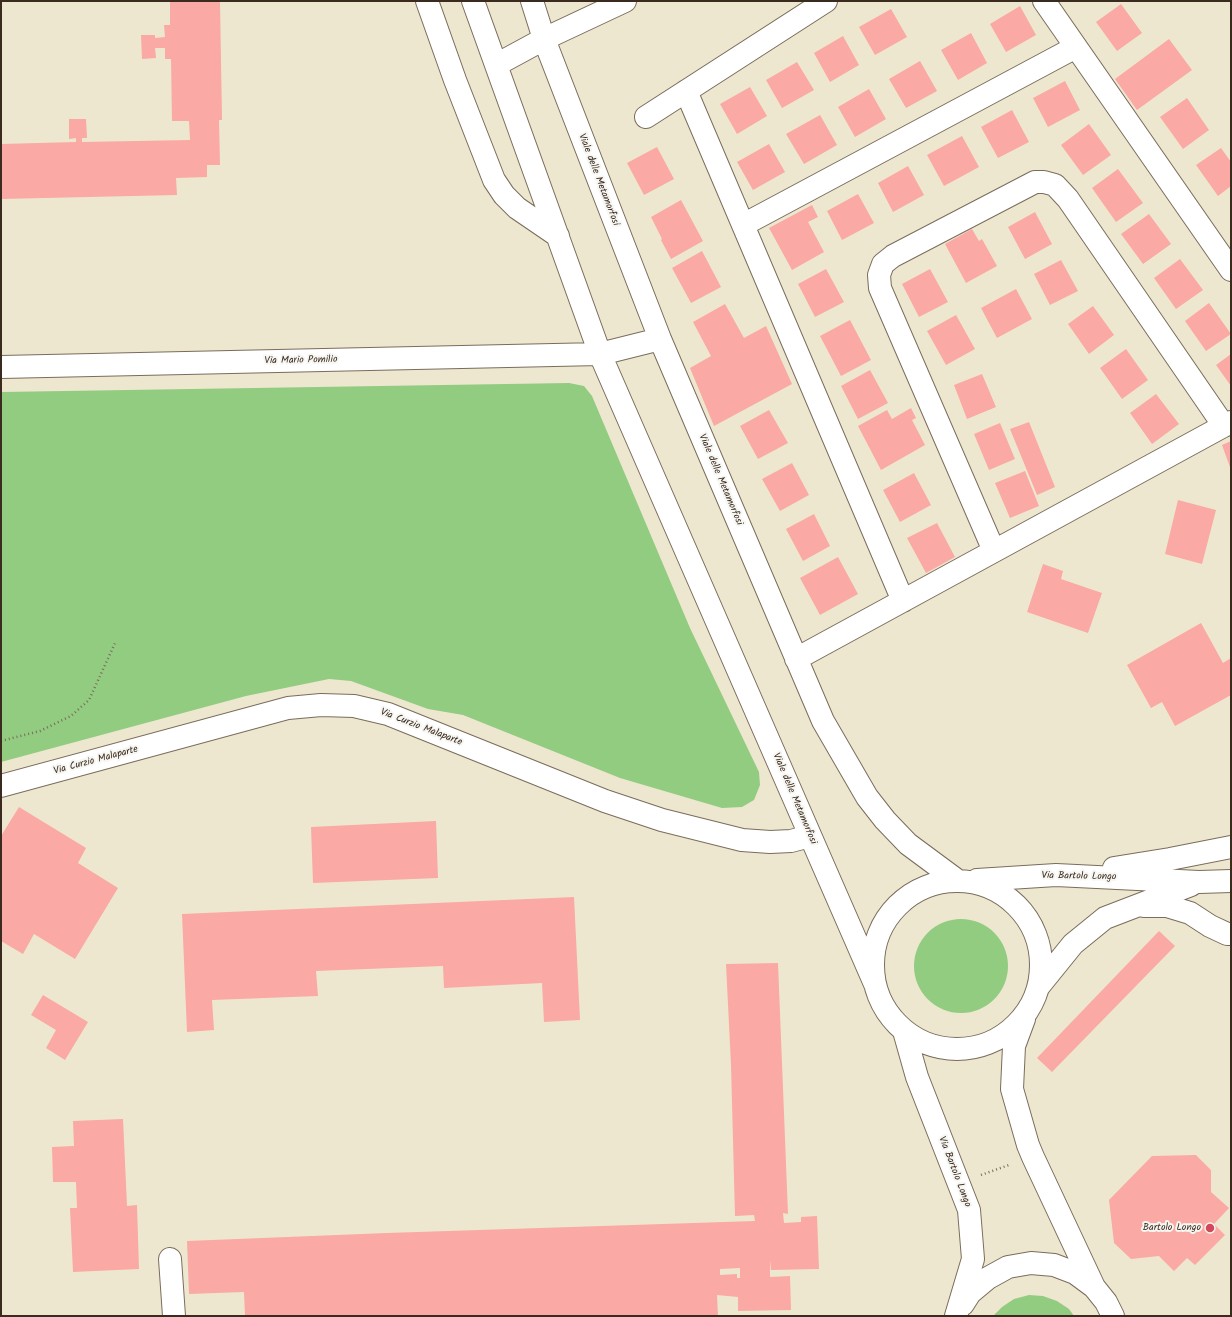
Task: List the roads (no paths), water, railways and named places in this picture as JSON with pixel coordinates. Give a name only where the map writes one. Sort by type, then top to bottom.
[{"type":"street","points":[[427,1],[455,80],[494,180],[504,195],[517,208],[558,236]]},
{"type":"street","name":"Viale delle Metamorfosi","points":[[473,1],[600,354],[886,1010],[904,1031]]},
{"type":"street","name":"Viale delle Metamorfosi","points":[[532,1],[544,39],[660,339],[823,720],[867,797],[885,820],[908,844],[958,881]]},
{"type":"street","points":[[496,66],[544,39],[625,1]]},
{"type":"street","points":[[646,118],[826,1]]},
{"type":"street","points":[[1044,1],[1231,270]]},
{"type":"street","points":[[743,225],[1076,47]]},
{"type":"street","points":[[686,92],[903,601]]},
{"type":"street","points":[[796,659],[1227,424],[1068,199],[1055,185],[1044,182],[1036,182],[893,256],[884,264],[879,275],[880,288],[994,551]]},
{"type":"street","name":"Via Mario Pomilio","points":[[1,367],[600,354],[660,339]]},
{"type":"street","name":"Via Curzio Malaparte","points":[[1,786],[288,708],[321,705],[354,706],[388,714],[605,801],[662,820],[742,840],[791,841],[810,836]]},
{"type":"street","points":[[1056,875],[1128,867],[1231,847]]},
{"type":"street","name":"Via Bartolo Longo","points":[[958,881],[1056,875],[1199,882],[1231,881]]},
{"type":"street","points":[[875,984],[874,958],[877,938],[886,921],[901,902],[925,887],[942,882],[958,881],[984,885],[1000,892],[1017,906],[1034,930],[1040,945],[1042,962],[1039,986],[1014,1046],[1012,1089],[1032,1157],[1094,1287],[1106,1302],[1113,1316]]},
{"type":"street","name":"Via Bartolo Longo","points":[[1039,986],[1073,944],[1105,918],[1199,882]]},
{"type":"street","points":[[1135,906],[1167,906],[1190,913],[1210,926],[1227,934],[1231,934]]},
{"type":"street","points":[[904,1031],[929,1045],[946,1049],[962,1050],[994,1042],[1006,1035],[1026,1015]]},
{"type":"street","name":"Via Bartolo Longo","points":[[904,1031],[917,1078],[969,1210],[973,1259],[957,1315]]},
{"type":"street","points":[[170,1259],[174,1316]]},
{"type":"street","points":[[957,1315],[970,1293],[988,1278],[1008,1267],[1031,1263],[1054,1265],[1076,1273],[1094,1287]]},
{"type":"place","name":"Bartolo Longo","points":[[1210,1228]]}]
